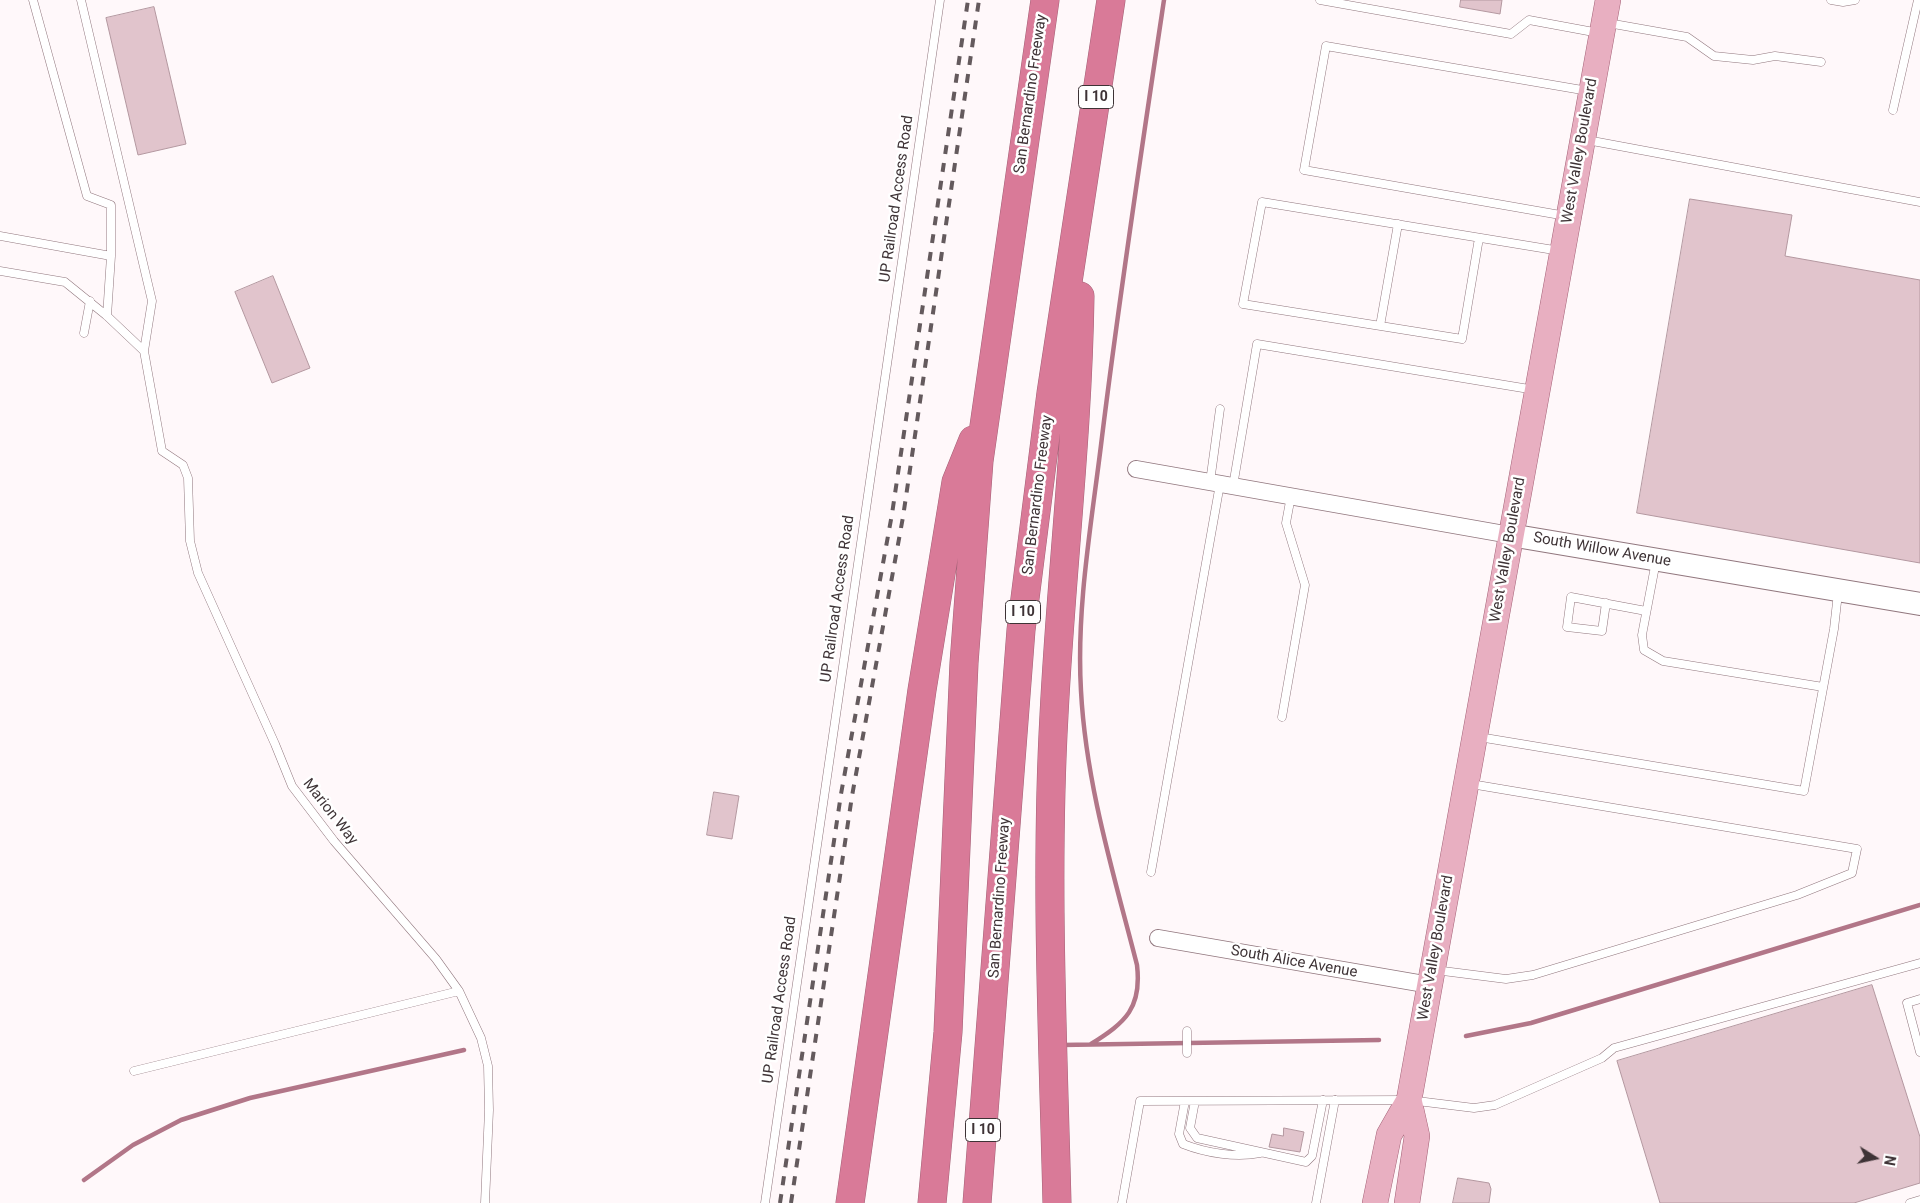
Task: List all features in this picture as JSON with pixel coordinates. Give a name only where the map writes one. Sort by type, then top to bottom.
[{"type":"highway","name":"San Bernardino Freeway","points":[[932,1203],[947,1045],[964,663],[984,414],[1045,0]]},
{"type":"highway","name":"San Bernardino Freeway","points":[[977,1203],[990,1045],[1001,870],[1021,630],[1051,393],[1111,0]]},
{"type":"highway","points":[[1057,1203],[1050,864],[1054,716],[1079,360],[1081,195]]},
{"type":"highway","points":[[850,1203],[922,690],[956,482],[984,414]]},
{"type":"main road","name":"West Valley Boulevard","points":[[1375,1203],[1388,1135],[1409,1100],[1605,18]]},
{"type":"main road","name":"West Valley Boulevard","points":[[1407,1203],[1417,1136],[1409,1100]]},
{"type":"street","name":"South Willow Avenue","points":[[1136,469],[1510,535],[1920,604]]},
{"type":"street","name":"South Alice Avenue","points":[[1158,938],[1431,977]]},
{"type":"lane","points":[[33,0],[87,196],[110,205],[111,256],[107,316]]},
{"type":"lane","points":[[81,0],[152,301],[144,351]]},
{"type":"lane","name":"UP Railroad Access Road","points":[[765,1203],[940,0]]},
{"type":"lane","points":[[1320,0],[1511,34],[1529,20],[1605,18],[1687,37],[1714,56],[1754,60],[1775,56],[1822,62]]},
{"type":"lane","points":[[1831,0],[1843,2],[1855,0]]},
{"type":"lane","points":[[1893,110],[1918,0]]},
{"type":"lane","points":[[1568,217],[1304,170],[1326,46],[1591,91]]},
{"type":"lane","points":[[1583,139],[1920,202]]},
{"type":"lane","points":[[1479,238],[1462,339],[1243,304],[1262,202],[1398,224],[1562,252]]},
{"type":"lane","points":[[1380,326],[1398,224]]},
{"type":"lane","points":[[0,236],[111,256]]},
{"type":"lane","points":[[0,271],[65,282],[90,301],[144,351]]},
{"type":"lane","points":[[84,333],[90,301]]},
{"type":"lane","points":[[1151,872],[1221,484],[1257,344],[1537,390]]},
{"type":"lane","name":"Marion Way","points":[[144,351],[162,450],[183,466],[188,478],[190,541],[198,573],[292,786],[324,828],[436,959],[460,991],[481,1038],[488,1066],[489,1110],[484,1203]]},
{"type":"lane","points":[[1220,409],[1221,484]]},
{"type":"lane","points":[[1282,717],[1305,585],[1286,523],[1291,496]]},
{"type":"lane","points":[[1657,560],[1642,635],[1644,650],[1663,660],[1823,688]]},
{"type":"lane","points":[[1475,736],[1804,791],[1834,629],[1838,590]]},
{"type":"lane","points":[[1606,604],[1602,631],[1567,627],[1571,597],[1646,610]]},
{"type":"lane","points":[[1431,977],[1506,979],[1533,976],[1797,895],[1852,874],[1857,849],[1466,783]]},
{"type":"lane","points":[[1122,1203],[1140,1101],[1409,1100],[1474,1108],[1495,1105],[1602,1058],[1614,1048],[1920,963]]},
{"type":"lane","points":[[134,1071],[460,991]]},
{"type":"lane","points":[[1920,999],[1907,1003],[1920,1052]]},
{"type":"lane","points":[[1187,1031],[1187,1052]]},
{"type":"lane","points":[[1194,1101],[1190,1128],[1197,1138],[1306,1162],[1312,1156],[1323,1100]]},
{"type":"lane","points":[[1316,1203],[1335,1100]]},
{"type":"lane","points":[[1185,1101],[1179,1134],[1183,1144],[1196,1149],[1244,1156],[1262,1153]]},
{"type":"lane","points":[[1910,1203],[1920,1200]]},
{"type":"building","points":[[1461,0],[1502,0],[1500,14],[1460,7]]},
{"type":"building","points":[[154,7],[186,144],[138,155],[106,18]]},
{"type":"building","points":[[1690,199],[1792,215],[1785,256],[1920,280],[1920,563],[1637,513]]},
{"type":"building","points":[[273,276],[310,368],[272,383],[235,292]]},
{"type":"building","points":[[714,792],[739,796],[732,839],[707,835]]},
{"type":"building","points":[[1872,985],[1920,1137],[1920,1183],[1854,1203],[1660,1203],[1617,1061]]},
{"type":"building","points":[[1284,1128],[1304,1132],[1300,1152],[1269,1147],[1272,1134],[1283,1136]]},
{"type":"building","points":[[1458,1178],[1489,1183],[1491,1189],[1489,1203],[1453,1203]]},
{"type":"waterway","points":[[1091,1044],[1114,1028],[1129,1012],[1134,1003],[1138,980],[1137,965],[1110,864],[1095,795],[1084,726],[1080,659],[1086,564],[1109,382],[1164,0]]},
{"type":"waterway","points":[[1466,1036],[1531,1023],[1920,905]]},
{"type":"waterway","points":[[1061,1045],[1379,1040]]},
{"type":"waterway","points":[[84,1180],[133,1145],[181,1120],[250,1098],[464,1050]]},
{"type":"railway","points":[[780,1203],[841,794],[892,514],[968,0]]},
{"type":"railway","points":[[791,1203],[852,796],[903,517],[979,0]]}]
